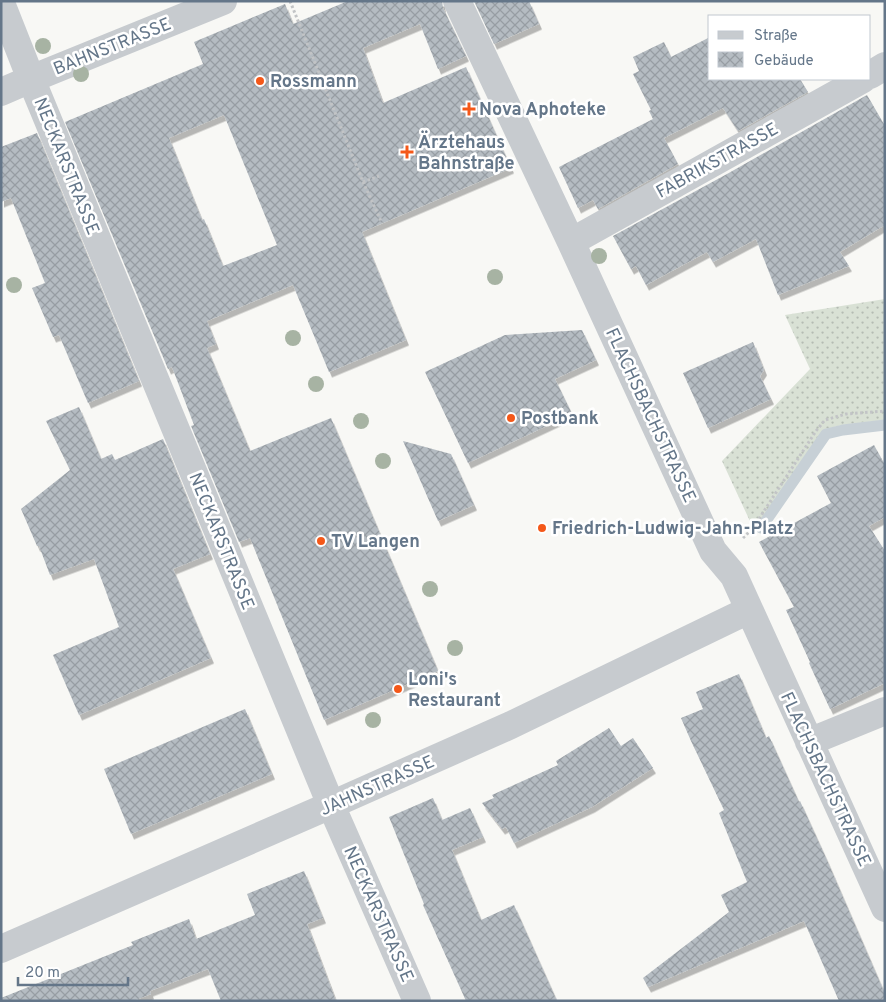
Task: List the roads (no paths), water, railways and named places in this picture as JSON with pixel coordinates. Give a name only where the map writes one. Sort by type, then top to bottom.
[{"type":"street","name":"BAHNSTRASSE","points":[[1,92],[31,78],[223,1]]},
{"type":"street","name":"FLACHSBACHSTRASSE","points":[[457,1],[714,551],[734,576],[885,908]]},
{"type":"street","name":"NECKARSTRASSE","points":[[1,3],[331,806],[417,1001]]},
{"type":"street","points":[[871,74],[885,66]]},
{"type":"street","name":"FABRIKSTRASSE","points":[[571,242],[861,80]]},
{"type":"street","name":"JAHNSTRASSE","points":[[1,949],[331,806],[511,725],[749,610]]},
{"type":"street","points":[[809,742],[885,712]]},
{"type":"waterway","points":[[761,528],[826,434],[885,425]]},
{"type":"place","name":"Rossmann","points":[[260,81]]},
{"type":"place","name":"Nova Aphoteke","points":[[469,109]]},
{"type":"place","name":"Ärztehaus Bahnstraße","points":[[407,152]]},
{"type":"place","name":"Postbank","points":[[511,418]]},
{"type":"place","name":"Friedrich-Ludwig-Jahn-Platz","points":[[542,528]]},
{"type":"place","name":"TV Langen","points":[[321,541]]},
{"type":"place","name":"Loni's Restaurant","points":[[398,689]]}]
